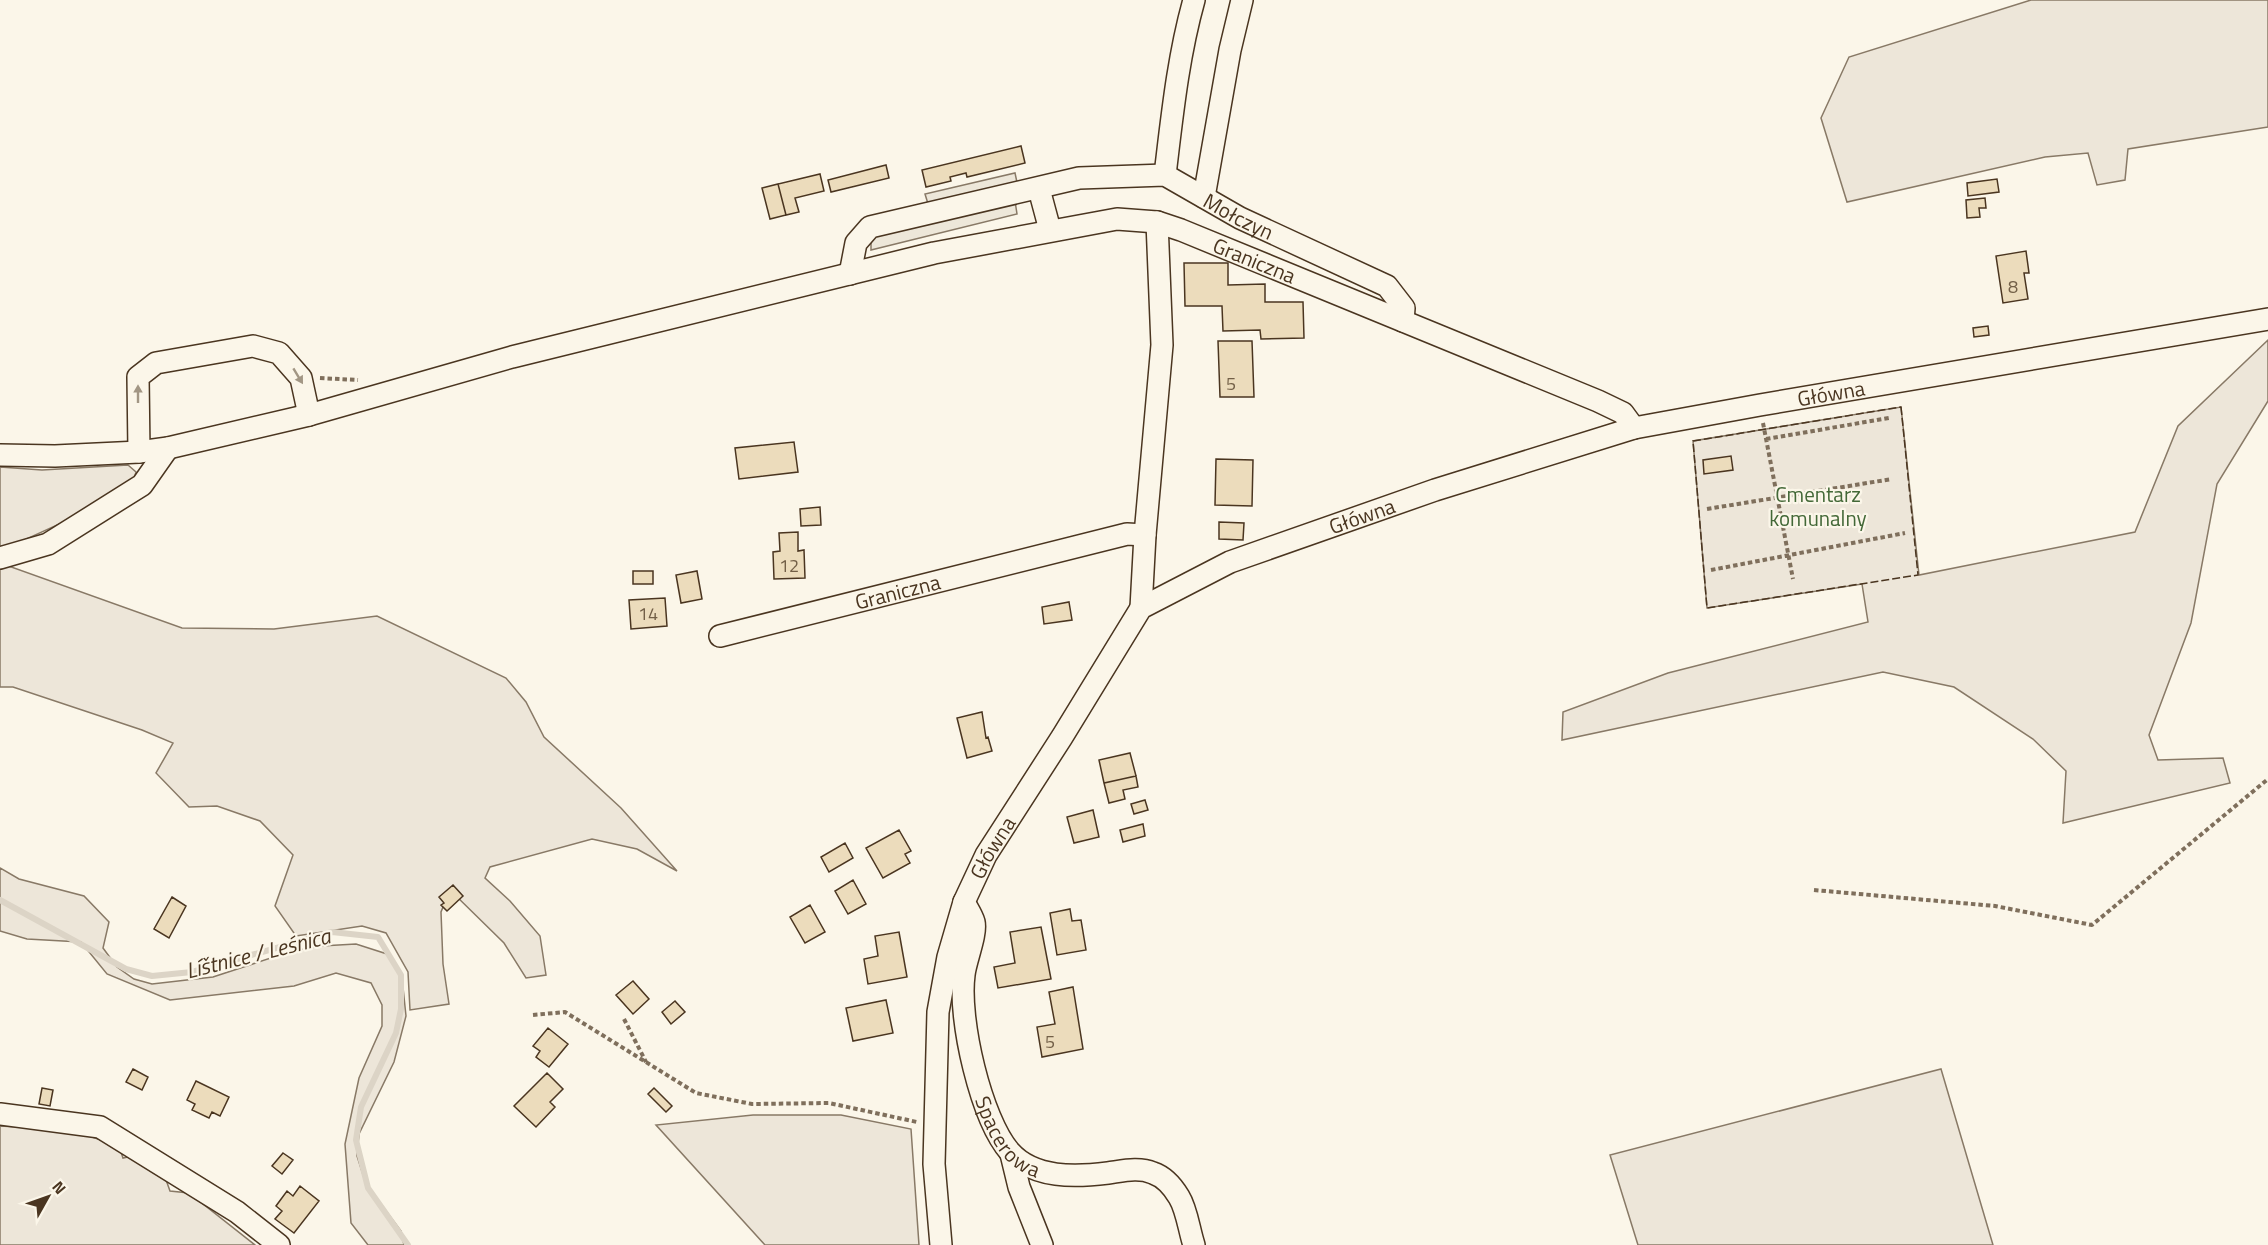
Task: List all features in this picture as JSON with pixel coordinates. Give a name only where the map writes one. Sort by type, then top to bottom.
[{"type":"street","points":[[1165,176],[1186,30],[1194,0]]},
{"type":"street","name":"Mołczyn","points":[[1242,0],[1230,50],[1204,197],[1240,218],[1387,286],[1404,308],[1403,321]]},
{"type":"street","points":[[850,274],[856,243],[870,227],[1040,189],[1079,178],[1165,176],[1204,197]]},
{"type":"street","points":[[1040,189],[1050,230]]},
{"type":"street","name":"Graniczna","points":[[0,455],[55,456],[139,452],[168,448],[309,415],[512,357],[934,253],[1117,219],[1157,222],[1181,230],[1598,401],[1623,413],[1634,428]]},
{"type":"street","points":[[1141,608],[1145,535],[1162,345],[1157,222]]},
{"type":"street","name":"Główna","points":[[941,1245],[934,1164],[938,1012],[948,957],[964,902],[986,855],[1141,608],[1230,562],[1435,490],[1634,428],[2268,319]]},
{"type":"street","points":[[139,452],[138,377],[156,363],[253,346],[279,353],[301,378],[309,415]]},
{"type":"street","points":[[0,558],[48,544],[142,485],[168,448]]},
{"type":"street","name":"Graniczna","points":[[720,636],[1128,534],[1145,535]]},
{"type":"street","name":"Spacerowa","points":[[964,902],[975,924],[964,975],[963,1017],[984,1103],[996,1132],[1011,1154],[1034,1170],[1061,1176],[1137,1170],[1153,1173],[1167,1181],[1180,1199],[1194,1245]]},
{"type":"street","points":[[0,1114],[100,1128],[237,1212],[279,1245]]},
{"type":"street","points":[[1011,1154],[1019,1187],[1042,1245]]},
{"type":"path","points":[[1760,405],[1793,579]]},
{"type":"path","points":[[1766,439],[1889,418]]},
{"type":"path","points":[[1707,509],[1892,479]]},
{"type":"path","points":[[1711,570],[1905,533]]},
{"type":"path","points":[[1814,890],[1995,906],[2092,926],[2268,779]]},
{"type":"path","points":[[533,1015],[565,1012],[696,1094],[752,1104],[829,1103],[897,1119],[936,1125]]},
{"type":"path","points":[[624,1019],[646,1063]]},
{"type":"green space","points":[[2031,0],[2268,0],[2268,127],[2128,149],[2125,180],[2097,185],[2088,153],[2045,157],[1847,202],[1821,118],[1849,57]]},
{"type":"green space","name":"Cmentarz komunalny","points":[[2268,340],[2268,401],[2217,484],[2191,623],[2149,735],[2158,760],[2223,758],[2230,783],[2063,823],[2066,771],[2033,739],[1954,687],[1883,672],[1562,740],[1563,712],[1668,673],[1868,622],[1862,584],[1707,608],[1693,441],[1901,407],[1919,575],[2135,532],[2178,426]]},
{"type":"green space","points":[[128,465],[136,472],[133,483],[112,500],[0,551],[0,467],[42,470]]},
{"type":"green space","points":[[0,563],[182,628],[274,629],[377,616],[506,678],[526,702],[544,737],[621,808],[677,871],[637,849],[592,839],[490,867],[485,878],[510,901],[540,936],[546,975],[526,978],[504,943],[450,890],[441,912],[443,964],[449,1004],[410,1010],[408,972],[386,933],[362,926],[296,936],[275,906],[293,855],[260,821],[217,806],[189,807],[156,773],[173,743],[142,730],[13,687],[0,687]]},
{"type":"green space","points":[[0,868],[19,879],[84,896],[109,922],[103,948],[117,967],[134,979],[152,984],[213,977],[292,951],[321,946],[356,944],[387,954],[396,964],[402,978],[406,1016],[394,1062],[359,1134],[357,1156],[366,1184],[401,1231],[404,1245],[368,1245],[351,1223],[345,1144],[359,1078],[382,1026],[382,1005],[371,983],[336,973],[294,986],[170,1000],[107,974],[81,942],[27,939],[0,931]]},
{"type":"green space","points":[[1941,1069],[1993,1245],[1638,1245],[1610,1155]]},
{"type":"green space","points":[[753,1115],[841,1115],[911,1129],[919,1245],[765,1245],[656,1125]]},
{"type":"green space","points":[[0,1126],[71,1130],[119,1146],[123,1158],[132,1156],[165,1177],[170,1191],[189,1193],[255,1245],[0,1245]]},
{"type":"shaded area","points":[[1015,173],[1018,187],[929,207],[925,194]]},
{"type":"shaded area","points":[[1015,201],[1017,214],[871,250],[871,234]]},
{"type":"building","points":[[1021,146],[1025,163],[967,177],[966,173],[950,177],[951,181],[926,187],[922,170]]},
{"type":"building","points":[[886,165],[889,178],[831,192],[828,180]]},
{"type":"building","points":[[820,174],[824,191],[795,198],[799,212],[786,215],[778,184]]},
{"type":"building","points":[[1997,179],[1999,192],[1968,196],[1967,183]]},
{"type":"building","points":[[778,184],[786,215],[770,219],[762,188]]},
{"type":"building","points":[[1985,198],[1986,208],[1979,208],[1980,217],[1967,218],[1966,200]]},
{"type":"building","points":[[2026,251],[2029,273],[2024,273],[2028,299],[2003,303],[1996,256]]},
{"type":"building","points":[[1184,263],[1228,263],[1228,285],[1265,284],[1265,302],[1303,302],[1304,338],[1261,339],[1260,330],[1223,331],[1222,306],[1185,306]]},
{"type":"building","points":[[1988,326],[1989,335],[1974,337],[1973,328]]},
{"type":"building","points":[[1218,341],[1252,341],[1254,397],[1220,397]]},
{"type":"building","points":[[794,442],[798,472],[739,479],[735,448]]},
{"type":"building","points":[[1731,456],[1733,470],[1704,474],[1703,460]]},
{"type":"building","points":[[1216,459],[1253,460],[1252,506],[1215,505]]},
{"type":"building","points":[[820,507],[821,525],[801,526],[800,509]]},
{"type":"building","points":[[1219,522],[1244,523],[1243,540],[1219,539]]},
{"type":"building","points":[[798,532],[798,551],[804,550],[805,578],[774,579],[773,552],[780,551],[779,533]]},
{"type":"building","points":[[633,571],[653,571],[653,584],[633,584]]},
{"type":"building","points":[[697,571],[702,599],[681,603],[676,575]]},
{"type":"building","points":[[665,598],[667,626],[631,629],[629,600]]},
{"type":"building","points":[[1069,602],[1072,620],[1044,624],[1042,607]]},
{"type":"building","points":[[982,712],[986,738],[988,737],[992,751],[967,758],[957,718]]},
{"type":"building","points":[[1130,753],[1136,776],[1104,783],[1099,760]]},
{"type":"building","points":[[1136,776],[1138,787],[1123,790],[1125,799],[1109,803],[1104,783]]},
{"type":"building","points":[[1145,800],[1148,810],[1134,814],[1131,804]]},
{"type":"building","points":[[1093,810],[1099,837],[1074,843],[1067,817]]},
{"type":"building","points":[[1143,824],[1145,836],[1123,842],[1120,830]]},
{"type":"building","points":[[899,830],[911,851],[905,854],[910,863],[883,878],[866,848]]},
{"type":"building","points":[[845,843],[853,858],[829,872],[821,857]]},
{"type":"building","points":[[853,880],[866,904],[848,914],[835,891]]},
{"type":"building","points":[[453,885],[463,896],[447,911],[441,905],[444,903],[439,897]]},
{"type":"building","points":[[172,897],[186,906],[169,938],[154,929]]},
{"type":"building","points":[[810,905],[825,932],[805,943],[790,917]]},
{"type":"building","points":[[1070,909],[1072,921],[1081,920],[1086,950],[1057,955],[1050,913]]},
{"type":"building","points":[[1041,927],[1051,979],[998,988],[994,967],[1015,963],[1010,932]]},
{"type":"building","points":[[899,932],[907,977],[868,984],[864,959],[878,956],[875,936]]},
{"type":"building","points":[[633,981],[649,999],[633,1014],[616,995]]},
{"type":"building","points":[[1073,987],[1083,1049],[1042,1057],[1037,1027],[1055,1024],[1049,992]]},
{"type":"building","points":[[886,1000],[893,1033],[853,1041],[846,1008]]},
{"type":"building","points":[[675,1001],[685,1012],[671,1024],[662,1012]]},
{"type":"building","points":[[548,1028],[568,1044],[549,1067],[536,1057],[540,1051],[533,1046]]},
{"type":"building","points":[[133,1069],[148,1077],[142,1090],[126,1082]]},
{"type":"building","points":[[547,1073],[563,1089],[550,1102],[555,1107],[536,1127],[514,1106]]},
{"type":"building","points":[[196,1081],[229,1097],[220,1116],[212,1112],[209,1118],[192,1110],[195,1104],[187,1100]]},
{"type":"building","points":[[42,1088],[53,1090],[50,1106],[39,1104]]},
{"type":"building","points":[[654,1088],[672,1106],[666,1112],[648,1094]]},
{"type":"building","points":[[283,1153],[293,1160],[282,1174],[272,1166]]},
{"type":"building","points":[[300,1186],[319,1201],[294,1233],[275,1219],[282,1211],[276,1206],[287,1191],[293,1196]]},
{"type":"waterway","name":"Líštnice / Leśnica","points":[[0,900],[126,969],[152,976],[192,972],[332,932],[378,937],[401,975],[401,1009],[396,1033],[361,1107],[356,1140],[368,1188],[408,1245]]},
{"type":"fence","points":[[1901,407],[1918,575],[1707,608],[1693,441],[1901,407]]}]
